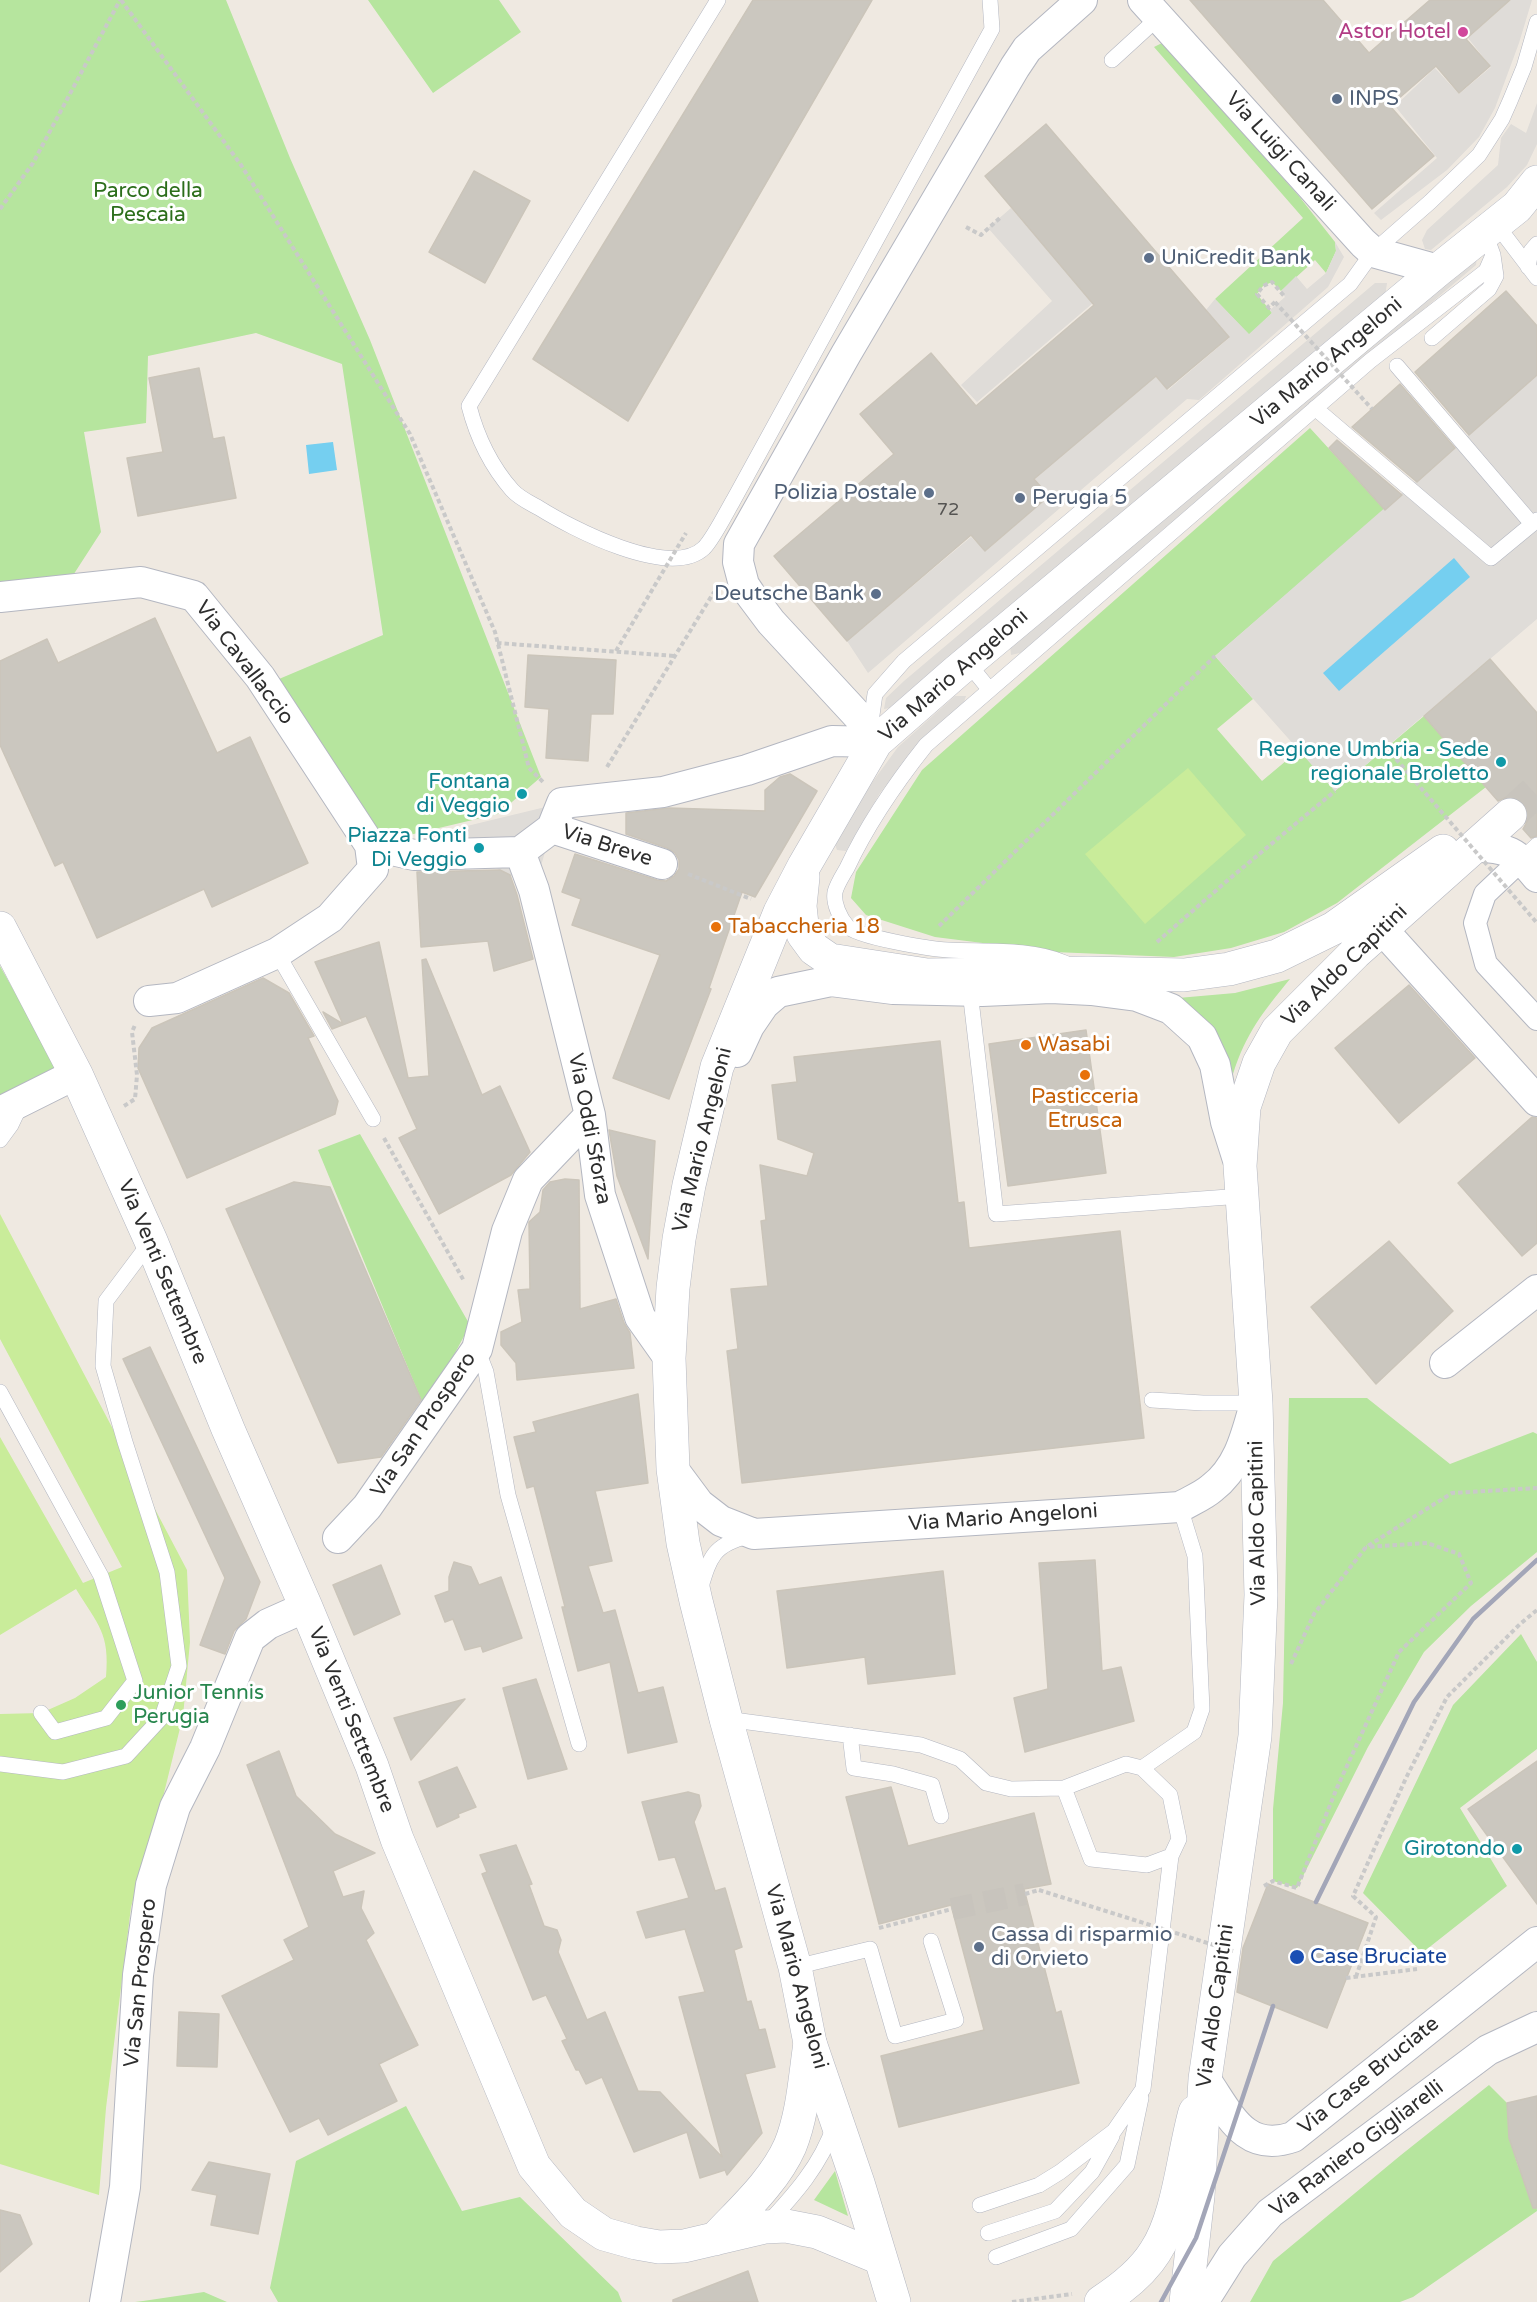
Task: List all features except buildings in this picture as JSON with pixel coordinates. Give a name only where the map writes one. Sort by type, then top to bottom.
[{"type":"main road","name":"Via Mario Angeloni","points":[[894,2302],[810,2043],[795,1967],[726,1719],[683,1543],[673,1469],[669,1358],[678,1239],[717,1067],[780,912],[873,735],[968,662],[1438,270],[1492,237],[1537,182]]},
{"type":"main road","name":"Via Aldo Capitini","points":[[1186,2302],[1198,2196],[1205,2079],[1255,1736],[1261,1595],[1256,1402],[1241,1181],[1244,1107],[1259,1063],[1277,1031],[1382,929],[1510,814]]},
{"type":"main road","points":[[804,866],[800,906],[803,934],[814,949],[830,960],[927,975],[1088,973],[1184,975],[1228,969],[1277,956],[1334,928],[1440,852],[1479,842]]},
{"type":"main road","name":"Via Venti Settembre","points":[[0,928],[76,1074],[151,1241],[228,1429],[372,1766],[397,1839],[534,2166],[573,2213],[604,2234],[636,2243],[659,2247],[684,2246],[765,2227],[803,2228],[842,2241],[880,2258]]},
{"type":"main road","points":[[715,2239],[765,2185],[790,2147],[796,2127],[810,2043]]},
{"type":"main road","points":[[1089,2298],[1117,2291],[1140,2271],[1156,2250],[1168,2223],[1177,2192],[1187,2142],[1205,2079]]},
{"type":"street","points":[[873,735],[757,604],[744,585],[738,562],[739,544],[846,354],[1015,66],[1027,49],[1082,0]]},
{"type":"street","name":"Via Luigi Canali","points":[[1151,8],[1373,252]]},
{"type":"street","points":[[1373,252],[1438,270]]},
{"type":"street","name":"Via Cavallaccio","points":[[0,597],[141,582],[194,596],[260,677],[372,857]]},
{"type":"street","points":[[148,1001],[177,998],[277,953],[330,918],[372,857],[520,852],[567,810],[663,792],[747,770],[832,741],[873,735]]},
{"type":"street","name":"Via Breve","points":[[567,810],[662,864]]},
{"type":"street","points":[[1479,842],[1532,860]]},
{"type":"street","name":"Via Oddi Sforza","points":[[520,852],[534,890],[590,1114],[603,1206],[640,1317],[669,1358]]},
{"type":"street","points":[[1532,860],[1500,880],[1485,894],[1475,922],[1486,964],[1537,1019]]},
{"type":"street","points":[[1382,929],[1537,1101]]},
{"type":"street","points":[[710,1094],[734,1057],[759,1011],[778,992],[831,981],[893,989],[970,991],[1051,988],[1137,996],[1171,1009],[1202,1037],[1215,1065],[1241,1181]]},
{"type":"street","points":[[11,1106],[76,1074]]},
{"type":"street","name":"Via San Prospero","points":[[338,1538],[367,1507],[477,1349],[507,1231],[528,1180],[590,1114]]},
{"type":"street","points":[[1445,1363],[1537,1290]]},
{"type":"street","name":"Via Mario Angeloni","points":[[673,1469],[699,1504],[721,1521],[754,1534],[1180,1507],[1212,1489],[1233,1466],[1244,1442],[1256,1402]]},
{"type":"street","name":"Via San Prospero","points":[[105,2302],[125,2187],[138,1975],[151,1885],[175,1808],[205,1748],[250,1638],[268,1624],[306,1607]]},
{"type":"street","name":"Via Case Bruciate","points":[[1205,2079],[1228,2115],[1250,2136],[1263,2141],[1278,2142],[1293,2137],[1537,1942]]},
{"type":"street","name":"Via Raniero Gigliarelli","points":[[1203,2302],[1232,2256],[1270,2213],[1488,2050],[1537,2027]]},
{"type":"lane","points":[[718,0],[469,406],[476,433],[496,469],[514,492],[596,540],[649,556],[682,558],[704,548],[733,501],[992,29],[990,0]]},
{"type":"lane","points":[[1112,60],[1151,8]]},
{"type":"lane","points":[[873,735],[875,694],[904,661],[1350,284],[1373,252],[1479,155],[1502,119],[1510,101],[1524,67],[1537,22]]},
{"type":"lane","points":[[1492,237],[1533,273]]},
{"type":"lane","points":[[1432,338],[1489,289],[1496,276],[1492,237]]},
{"type":"lane","points":[[1088,973],[1051,957],[924,949],[848,928],[838,912],[835,893],[863,834],[896,784],[926,745],[1370,361],[1486,271],[1492,237]]},
{"type":"lane","points":[[1533,273],[1531,251],[1537,244]]},
{"type":"lane","points":[[1316,408],[1491,558],[1535,522],[1397,366]]},
{"type":"lane","points":[[968,662],[989,689]]},
{"type":"lane","points":[[277,953],[373,1119]]},
{"type":"lane","points":[[970,991],[996,1214],[1241,1181]]},
{"type":"lane","points":[[0,1140],[11,1125],[11,1106]]},
{"type":"lane","points":[[0,1764],[63,1772],[126,1756],[162,1717],[179,1666],[167,1572],[124,1442],[103,1366],[106,1301],[151,1241]]},
{"type":"lane","points":[[477,1349],[486,1372],[508,1495],[579,1744]]},
{"type":"lane","points":[[0,1392],[101,1576],[135,1681],[106,1718],[55,1732],[41,1713]]},
{"type":"lane","points":[[1152,1400],[1203,1403],[1256,1402]]},
{"type":"lane","points":[[1142,1768],[1194,1732],[1202,1709],[1195,1556],[1180,1507]]},
{"type":"lane","points":[[696,1601],[713,1557],[727,1542],[754,1534]]},
{"type":"lane","points":[[726,1719],[921,1744],[960,1759],[986,1783],[1011,1789],[1064,1788],[1126,1764],[1142,1768],[1170,1795],[1179,1839],[1171,1856],[1143,2089],[1127,2165],[1071,2229],[996,2257]]},
{"type":"lane","points":[[850,1735],[854,1768],[894,1774],[932,1785],[941,1816]]},
{"type":"lane","points":[[1064,1788],[1090,1859],[1148,1865],[1171,1856]]},
{"type":"lane","points":[[795,1967],[870,1949],[896,2036],[956,2020],[931,1941]]},
{"type":"lane","points":[[988,2234],[1055,2211],[1092,2172],[1114,2131],[1143,2089]]},
{"type":"lane","points":[[765,2227],[804,2182],[829,2139],[836,2119]]},
{"type":"lane","points":[[980,2205],[1039,2185],[1114,2131]]},
{"type":"path","points":[[0,209],[33,163],[121,0],[241,165],[410,434],[497,642],[529,768],[567,810],[675,656],[739,550]]},
{"type":"path","points":[[966,227],[981,235],[1000,218]]},
{"type":"path","points":[[1285,297],[1272,282],[1263,286],[1257,294],[1269,308],[1275,302],[1372,409]]},
{"type":"path","points":[[616,651],[686,533]]},
{"type":"path","points":[[497,642],[675,656]]},
{"type":"path","points":[[937,929],[1215,656]]},
{"type":"path","points":[[1387,748],[1537,923]]},
{"type":"path","points":[[1147,947],[1157,942],[1335,791]]},
{"type":"path","points":[[662,864],[759,903]]},
{"type":"path","points":[[98,1124],[135,1099],[137,1075],[132,1032],[148,1001]]},
{"type":"path","points":[[373,1119],[455,1264]]},
{"type":"path","points":[[1290,1668],[1314,1614],[1366,1547],[1452,1493],[1537,1488]]},
{"type":"path","points":[[1264,1886],[1273,1881],[1297,1888],[1336,1791],[1399,1652],[1471,1583],[1459,1554],[1427,1544],[1366,1547]]},
{"type":"path","points":[[1356,1977],[1376,1917],[1353,1896],[1406,1778],[1447,1697],[1537,1610]]},
{"type":"path","points":[[1025,1894],[1040,1890],[1233,1952]]},
{"type":"path","points":[[1346,1978],[1417,1969]]},
{"type":"path","points":[[1012,2302],[1089,2298]]},
{"type":"green space","name":"Parco della Pescaia","points":[[0,0],[226,0],[290,158],[370,340],[541,777],[498,814],[384,841],[279,679],[383,635],[342,364],[256,333],[148,356],[146,423],[84,432],[101,532],[70,580],[0,588]]},
{"type":"green space","points":[[368,0],[499,0],[521,32],[433,93]]},
{"type":"green space","points":[[1162,43],[1298,195],[1335,242],[1336,251],[1326,273],[1315,260],[1281,291],[1272,282],[1263,286],[1257,294],[1272,313],[1249,335],[1215,299],[1303,218],[1154,47]]},
{"type":"green space","points":[[1310,428],[1385,510],[1215,656],[1253,699],[1217,729],[1262,781],[1299,750],[1335,791],[1424,716],[1486,787],[1337,903],[1284,932],[1231,948],[1174,957],[1054,952],[935,937],[866,915],[851,898],[856,872],[922,770]]},
{"type":"green space","points":[[1188,768],[1246,835],[1145,924],[1085,854]]},
{"type":"green space","points":[[0,966],[59,1071],[0,1100]]},
{"type":"green space","points":[[1290,979],[1256,1023],[1233,1074],[1212,1031],[1197,1013],[1178,998],[1235,993]]},
{"type":"green space","points":[[360,1134],[470,1325],[425,1409],[318,1150]]},
{"type":"green space","name":"Junior Tennis Perugia","points":[[0,1214],[187,1570],[190,1642],[183,1716],[163,1797],[131,1907],[106,2108],[99,2195],[0,2164],[0,1714],[41,1713],[75,1698],[106,1677],[107,1662],[101,1630],[76,1589],[0,1635],[0,1437],[83,1583],[122,1567],[0,1339]]},
{"type":"green space","points":[[1289,1398],[1367,1398],[1450,1464],[1533,1432],[1537,1434],[1537,1552],[1471,1606],[1424,1652],[1368,1747],[1297,1888],[1273,1881],[1273,1809],[1283,1703]]},
{"type":"green space","points":[[1521,1634],[1537,1662],[1537,1749],[1460,1808],[1507,1886],[1422,1953],[1363,1893],[1453,1705]]},
{"type":"green space","points":[[1489,2085],[1507,2103],[1515,2156],[1523,2178],[1534,2195],[1537,2211],[1413,2297],[1400,2302],[1250,2302],[1273,2261]]},
{"type":"green space","points":[[406,2106],[462,2211],[520,2197],[618,2292],[622,2302],[278,2302],[270,2288],[296,2161]]},
{"type":"green space","points":[[835,2171],[848,2216],[814,2200]]},
{"type":"green space","points":[[204,2292],[227,2302],[135,2302],[143,2301]]},
{"type":"shaded area","points":[[1511,0],[1532,0],[1495,108],[1479,137],[1447,170],[1381,220],[1374,213],[1437,158],[1395,106],[1435,68],[1459,94],[1491,67],[1468,38]]},
{"type":"shaded area","points":[[1537,103],[1537,144],[1527,165],[1507,187],[1431,250],[1425,249],[1422,240],[1427,230],[1498,165],[1501,138],[1511,124],[1526,133]]},
{"type":"shaded area","points":[[1011,208],[1093,303],[977,402],[961,385],[1052,301],[988,228]]},
{"type":"shaded area","points":[[1335,242],[1344,257],[1328,287],[1199,400],[1187,399],[868,673],[847,641],[971,537],[986,551],[1049,496],[1035,479],[1147,378],[1156,377],[1168,390],[1229,338],[1206,310],[1215,299],[1249,334],[1272,313],[1270,310],[1285,297],[1281,291],[1296,276],[1307,289],[1326,273],[1336,251]]},
{"type":"shaded area","points":[[1477,257],[1476,265],[1161,531],[1024,652],[1011,655],[1010,645]]},
{"type":"shaded area","points":[[1375,283],[1387,283],[1385,297],[901,706],[884,709],[886,698],[904,681]]},
{"type":"shaded area","points":[[1537,375],[1537,619],[1335,791],[1215,656]]},
{"type":"shaded area","points":[[955,696],[966,696],[963,705],[921,740],[880,793],[846,851],[837,850],[835,844],[871,784],[898,747]]},
{"type":"shaded area","name":"Piazza Fonti Di Veggio","points":[[562,803],[552,828],[534,890],[492,866],[409,840]]},
{"type":"water","points":[[333,442],[337,470],[309,474],[306,445]]},
{"type":"water","points":[[1454,558],[1470,577],[1339,691],[1323,673]]},
{"type":"tunnel","points":[[1510,815],[1537,790]]},
{"type":"tunnel","points":[[952,1909],[1025,1894]]},
{"type":"railway","points":[[1316,1902],[1414,1702],[1473,1619],[1537,1560]]},
{"type":"railway","points":[[1161,2302],[1196,2238],[1273,2006]]},
{"type":"place","name":"Astor Hotel","points":[[1463,32]]},
{"type":"place","name":"INPS","points":[[1337,99]]},
{"type":"place","name":"UniCredit Bank","points":[[1149,258]]},
{"type":"place","name":"Polizia Postale","points":[[929,493]]},
{"type":"place","name":"Perugia 5","points":[[1020,498]]},
{"type":"place","name":"Deutsche Bank","points":[[876,594]]},
{"type":"place","name":"Regione Umbria - Sede regionale Broletto","points":[[1501,762]]},
{"type":"place","name":"Fontana di Veggio","points":[[522,794]]},
{"type":"place","name":"Piazza Fonti Di Veggio","points":[[479,848]]},
{"type":"place","name":"Tabaccheria 18","points":[[716,927]]},
{"type":"place","name":"Wasabi","points":[[1026,1045]]},
{"type":"place","name":"Pasticceria Etrusca","points":[[1085,1075]]},
{"type":"place","name":"Junior Tennis Perugia","points":[[121,1705]]},
{"type":"place","name":"Girotondo","points":[[1517,1849]]},
{"type":"place","name":"Cassa di risparmio di Orvieto","points":[[979,1947]]},
{"type":"place","name":"Case Bruciate","points":[[1297,1957]]}]
